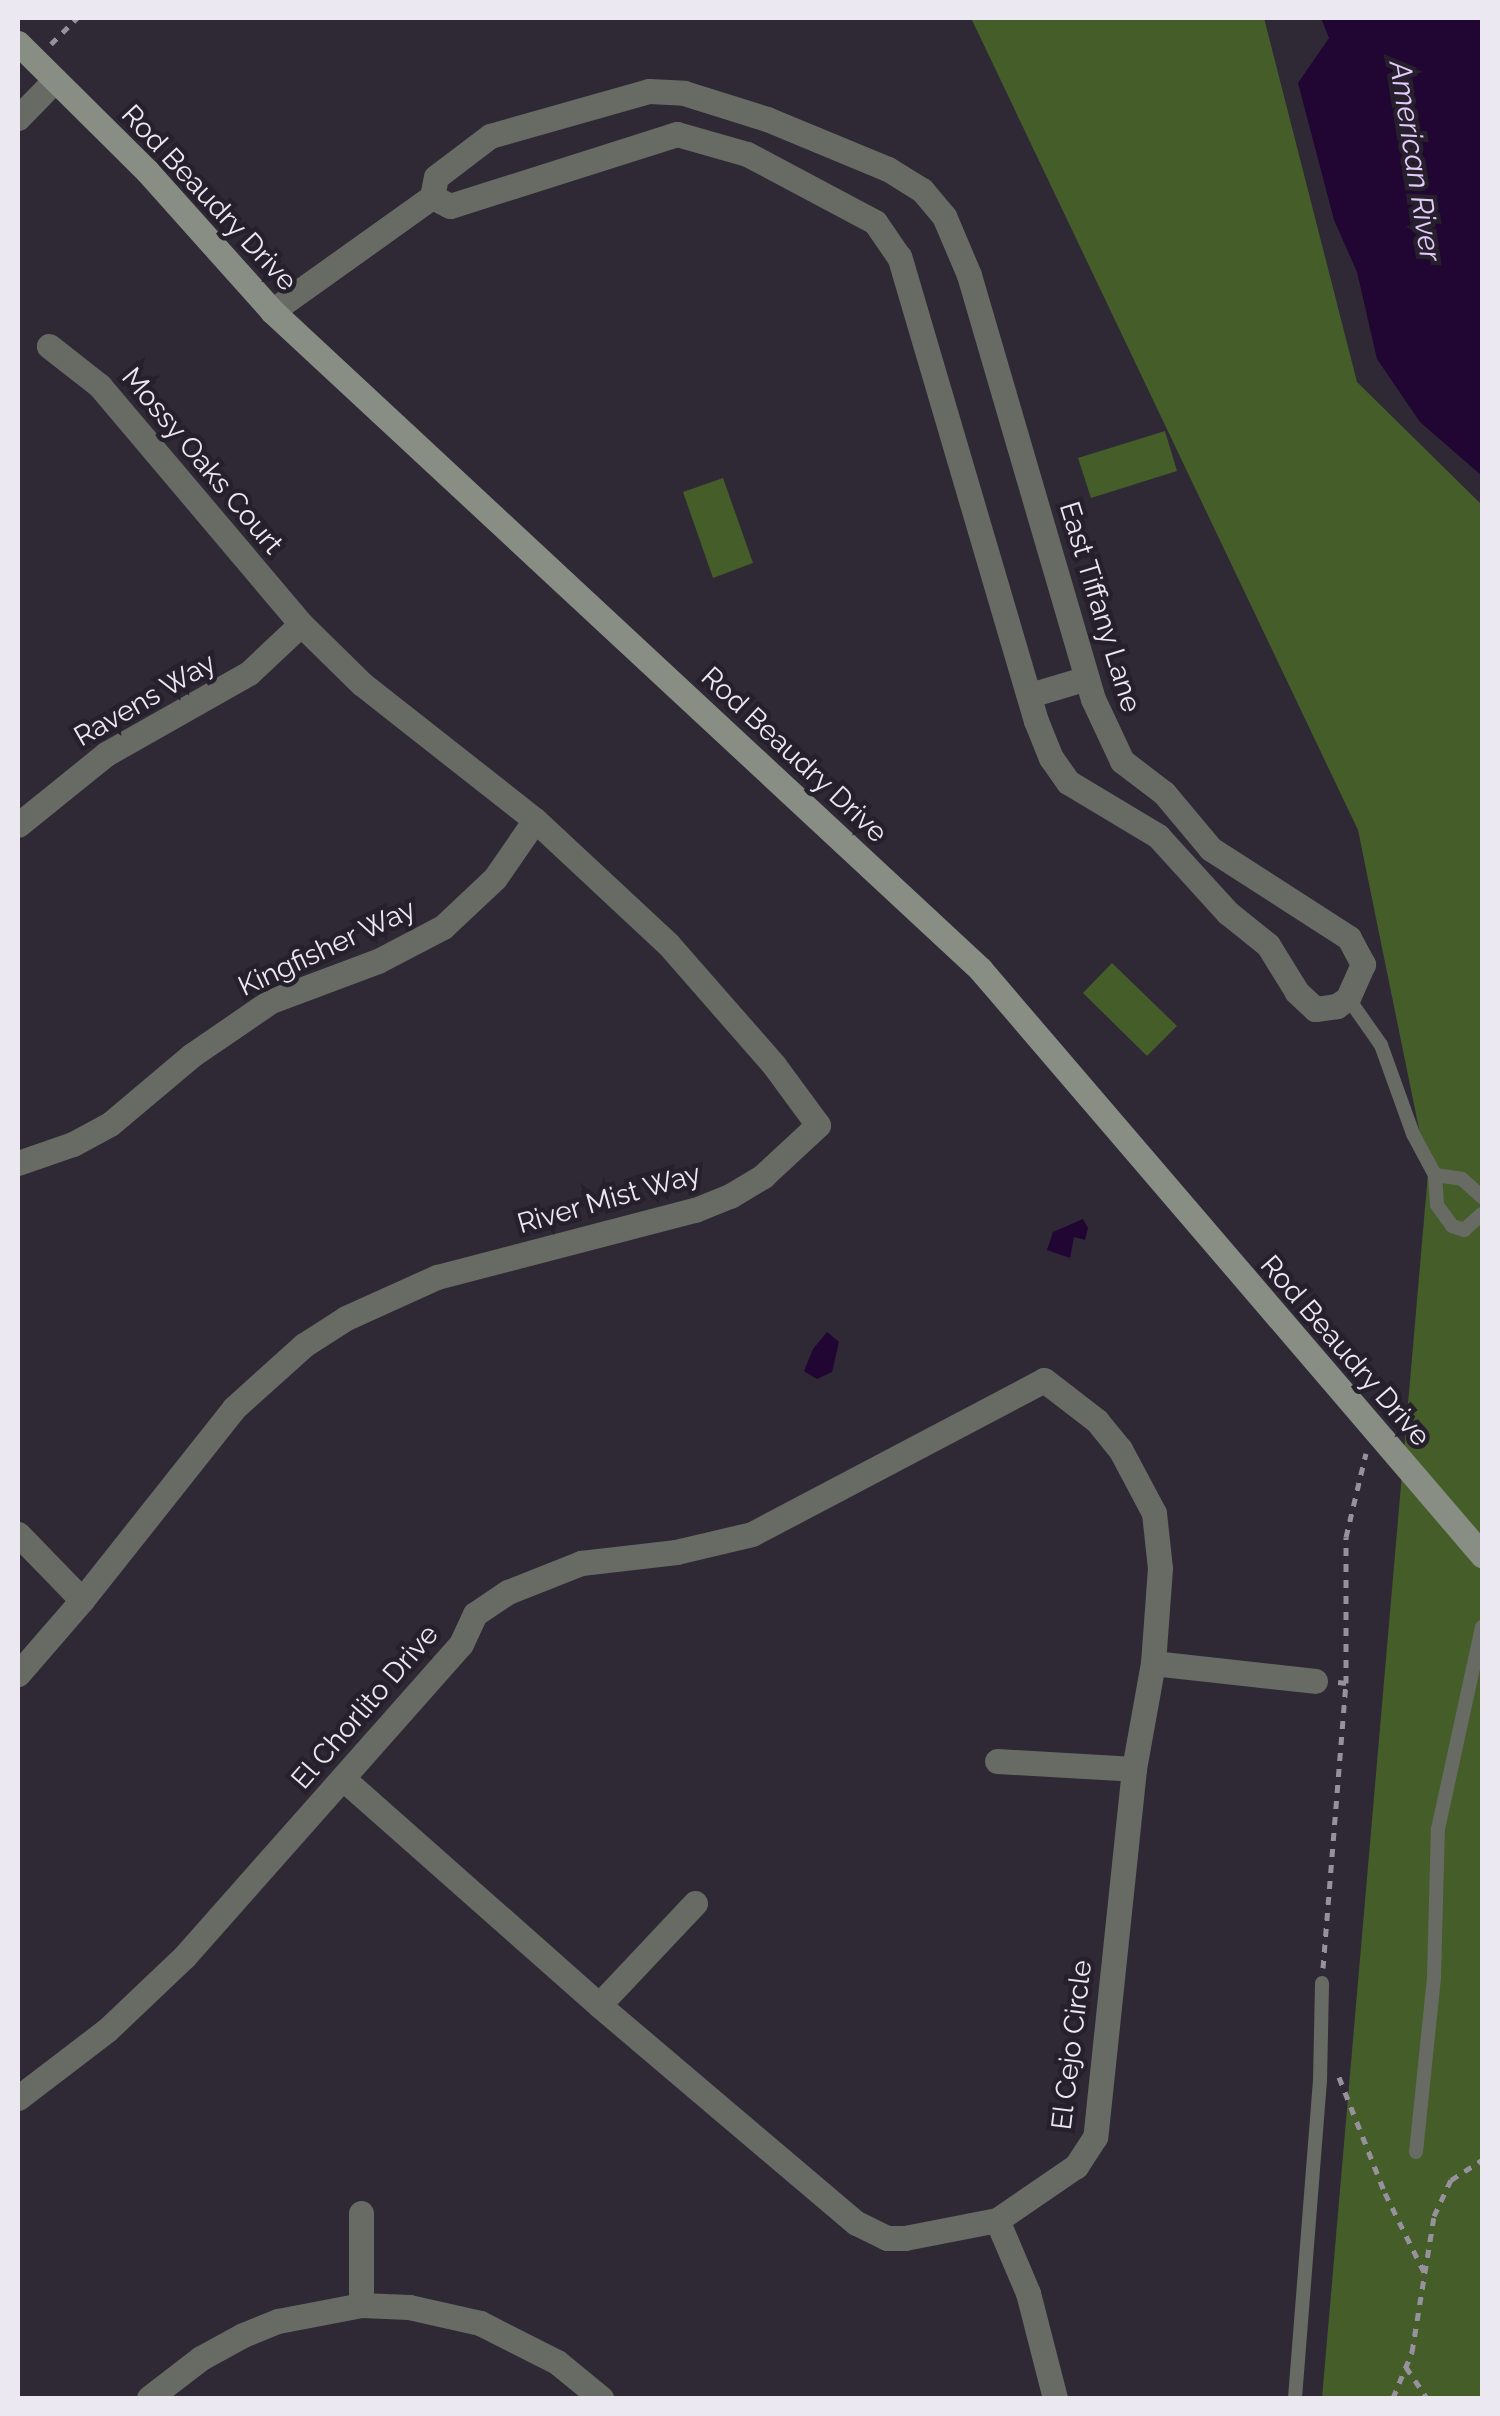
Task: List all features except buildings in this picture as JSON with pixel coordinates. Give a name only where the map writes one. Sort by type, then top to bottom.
[{"type":"street","name":"Rod Beaudry Drive","points":[[26,51],[147,171],[272,311],[980,969],[1482,1555]]},
{"type":"street","points":[[18,118],[55,80]]},
{"type":"street","name":"East Tiffany Lane","points":[[272,311],[432,197],[436,177],[490,136],[649,92],[684,93],[767,119],[888,169],[922,190],[944,216],[969,275],[1087,678],[1122,761],[1164,793],[1211,850],[1349,938],[1363,964],[1348,998]]},
{"type":"street","points":[[432,197],[450,206],[677,134],[747,154],[876,222],[899,257],[1051,758],[1068,782],[1158,836],[1228,914],[1268,945],[1297,992],[1315,1009],[1337,1006],[1348,998]]},
{"type":"street","name":"Mossy Oaks Court","points":[[49,346],[100,386],[301,624]]},
{"type":"street","name":"River Mist Way","points":[[18,1674],[82,1600],[234,1408],[304,1345],[376,1303],[438,1277],[712,1203],[763,1176],[818,1125],[722,1003],[668,944],[534,820],[413,728],[301,624]]},
{"type":"street","name":"Ravens Way","points":[[18,824],[106,754],[250,674],[301,624]]},
{"type":"street","points":[[1030,695],[1087,678]]},
{"type":"street","name":"Kingfisher Way","points":[[18,1163],[73,1144],[110,1124],[192,1055],[272,1002],[411,947],[443,928],[495,878],[534,820]]},
{"type":"street","name":"El Cejo Circle","points":[[344,1779],[599,2005],[871,2233],[905,2238],[997,2220],[1076,2166],[1095,2137],[1134,1769],[1153,1663],[1160,1550],[1154,1513],[1120,1449],[1097,1421],[1044,1380]]},
{"type":"street","name":"El Chorlito Drive","points":[[18,2098],[60,2069],[150,1991],[461,1644],[474,1614],[508,1592],[581,1563],[676,1552],[752,1534],[788,1519],[1044,1380]]},
{"type":"street","points":[[18,1534],[36,1558],[82,1600]]},
{"type":"street","points":[[1153,1663],[1315,1681]]},
{"type":"street","points":[[997,1761],[1134,1769]]},
{"type":"street","points":[[599,2005],[696,1903]]},
{"type":"street","points":[[361,2212],[362,2305]]},
{"type":"street","points":[[997,2220],[1028,2293],[1055,2398]]},
{"type":"street","points":[[148,2398],[201,2358],[244,2335],[292,2317],[362,2305],[409,2307],[480,2323],[557,2362],[601,2398]]},
{"type":"lane","points":[[1348,998],[1380,1044],[1413,1134],[1435,1175],[1437,1204],[1452,1226],[1464,1230],[1482,1214]]},
{"type":"lane","points":[[1435,1175],[1462,1179],[1482,1197]]},
{"type":"lane","points":[[1416,2152],[1434,1977],[1438,1830],[1482,1628]]},
{"type":"lane","points":[[1295,2398],[1320,2081],[1322,1983]]},
{"type":"path","points":[[26,51],[77,18]]},
{"type":"path","points":[[1322,1983],[1346,1683],[1346,1538],[1371,1428]]},
{"type":"path","points":[[1315,1681],[1346,1683]]},
{"type":"path","points":[[1336,2069],[1385,2193],[1425,2274]]},
{"type":"path","points":[[1393,2398],[1406,2367],[1434,2216],[1444,2192],[1465,2167],[1482,2160]]},
{"type":"path","points":[[1406,2367],[1426,2398]]},
{"type":"green space","points":[[971,18],[1264,18],[1357,382],[1482,505],[1482,2398],[1322,2398],[1428,1173],[1358,830]]},
{"type":"green space","points":[[1165,431],[1177,471],[1091,498],[1078,458]]},
{"type":"green space","points":[[723,478],[753,563],[713,578],[683,492]]},
{"type":"green space","points":[[1112,963],[1177,1026],[1147,1056],[1083,993]]},
{"type":"water","name":"American River","points":[[1321,18],[1482,18],[1482,476],[1420,422],[1377,359],[1357,272],[1334,220],[1298,83],[1329,38]]},
{"type":"water","points":[[1083,1219],[1088,1228],[1085,1240],[1074,1237],[1070,1258],[1047,1250],[1053,1232]]},
{"type":"water","points":[[827,1332],[839,1342],[832,1372],[817,1379],[804,1371],[813,1349]]}]
